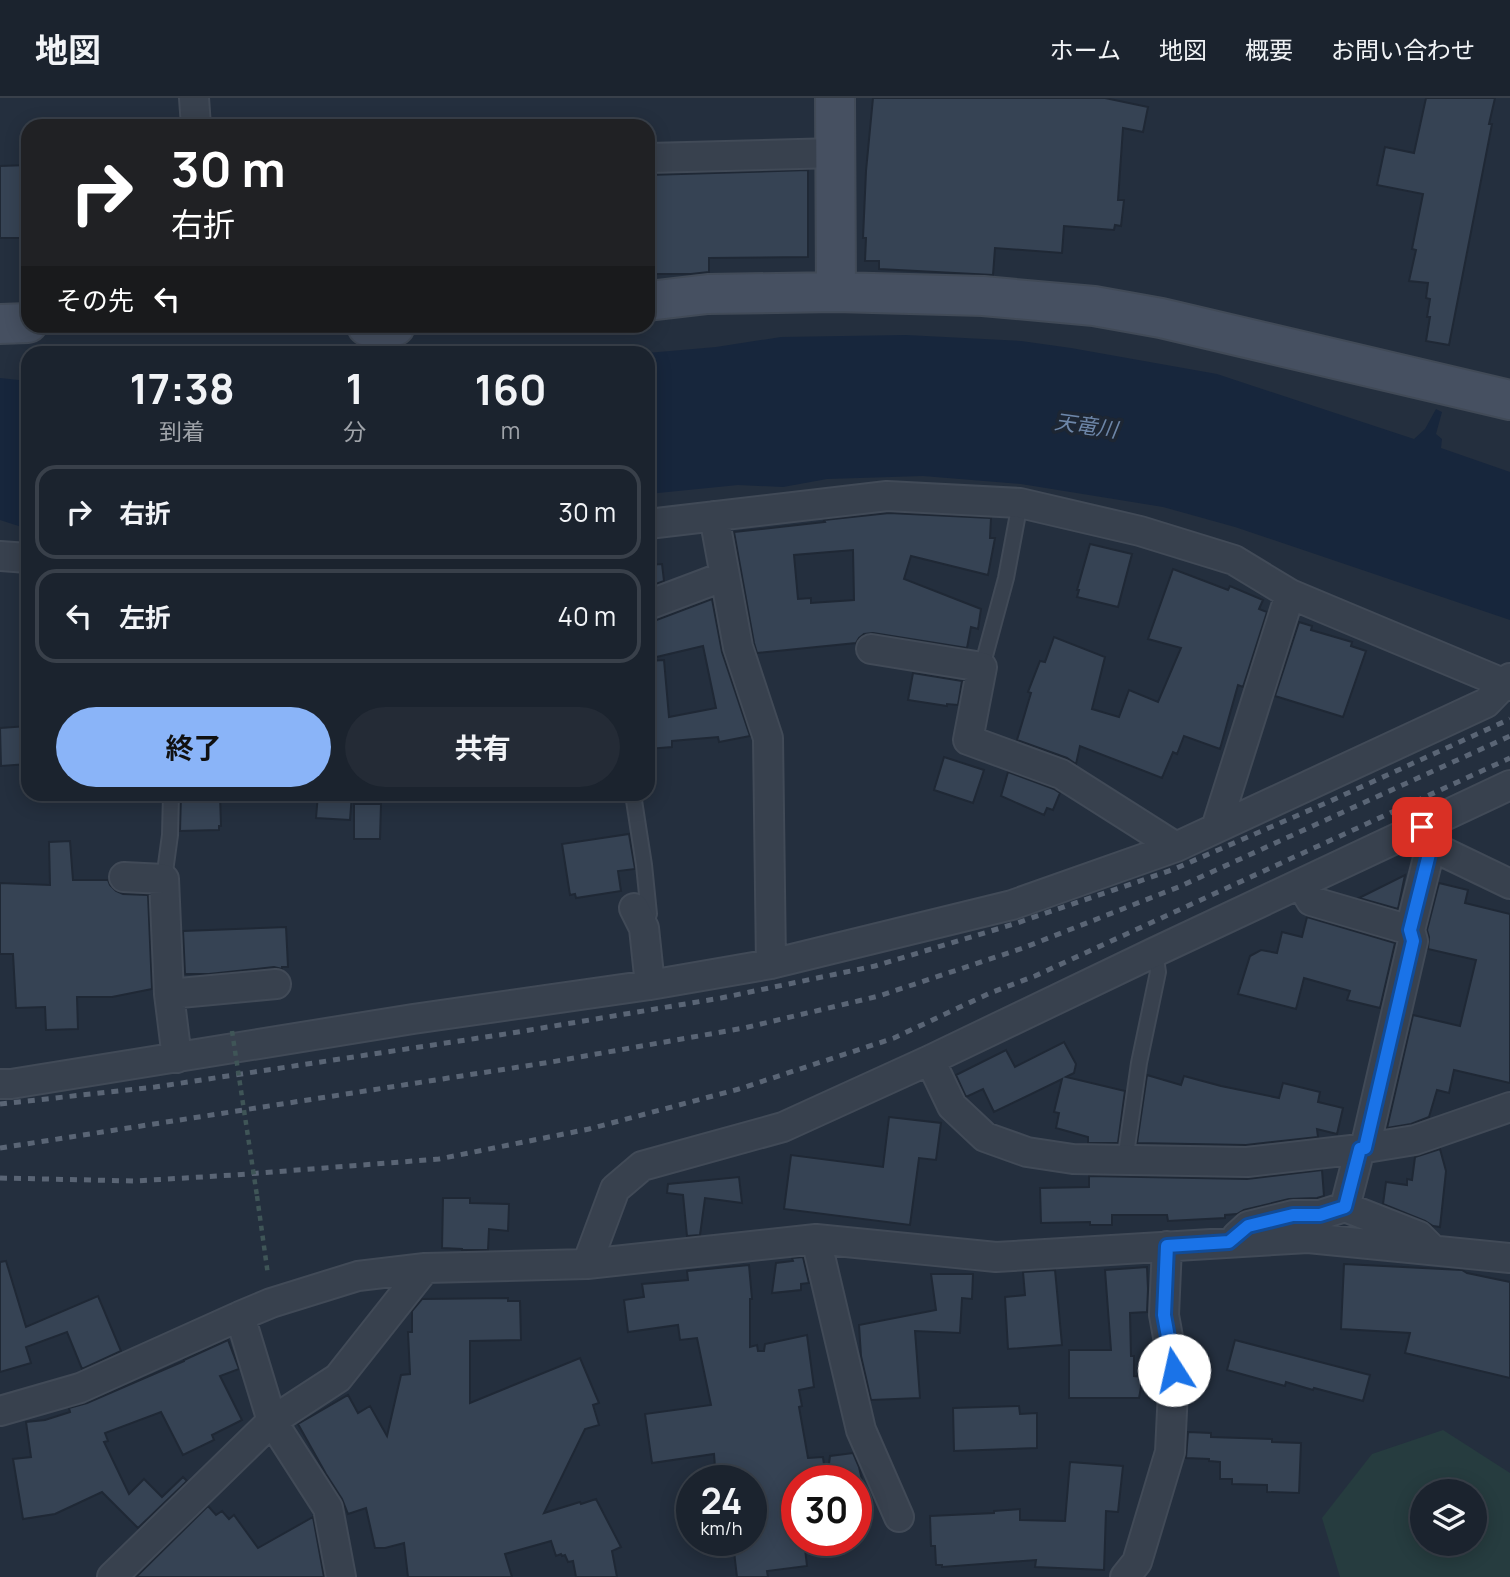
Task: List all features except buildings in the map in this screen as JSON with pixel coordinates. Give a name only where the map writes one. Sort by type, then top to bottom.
[{"type":"street","points":[[194,98],[195,119]]},
{"type":"street","points":[[835,98],[836,292]]},
{"type":"street","points":[[655,158],[835,153]]},
{"type":"street","points":[[655,299],[708,294],[836,292],[983,296],[1094,306],[1161,318],[1510,400]]},
{"type":"street","points":[[0,324],[21,323]]},
{"type":"street","points":[[0,1084],[650,985],[771,964],[1012,905],[1176,847],[1486,703],[1508,683],[1290,594],[1234,560],[1140,531],[1020,503],[887,496],[655,523]]},
{"type":"street","points":[[714,516],[738,647],[768,738],[771,964]]},
{"type":"street","points":[[0,556],[21,558]]},
{"type":"street","points":[[655,602],[725,576]]},
{"type":"street","points":[[1216,828],[1290,594]]},
{"type":"street","points":[[871,649],[982,667],[968,740],[1060,774],[1176,847]]},
{"type":"street","points":[[587,1264],[615,1189],[642,1166],[783,1127],[1301,884],[1426,836],[1510,785]]},
{"type":"street","points":[[1426,836],[1510,884]]},
{"type":"street","points":[[1345,1207],[1413,941],[1410,930],[1426,836]]},
{"type":"street","points":[[124,877],[164,879],[169,994],[177,1058]]},
{"type":"street","points":[[1301,884],[1311,901],[1410,930]]},
{"type":"street","points":[[639,918],[650,985]]},
{"type":"street","points":[[169,994],[276,985]]},
{"type":"street","points":[[930,1060],[951,1106],[985,1137],[1027,1152],[1073,1160],[1247,1162],[1415,1140],[1510,1107]]},
{"type":"street","points":[[1229,1242],[1248,1226],[1293,1215],[1320,1215],[1345,1207],[1419,1236],[1433,1250]]},
{"type":"street","points":[[0,1411],[80,1388],[240,1315],[271,1304],[358,1276],[425,1268],[587,1264],[816,1239],[996,1257],[1308,1238],[1510,1258]]},
{"type":"street","points":[[816,1239],[861,1430],[899,1517]]},
{"type":"street","points":[[1125,1577],[1138,1562],[1170,1452],[1174,1370],[1164,1315],[1167,1246]]},
{"type":"street","points":[[112,1577],[272,1420],[338,1378],[425,1268]]},
{"type":"street","points":[[240,1315],[272,1420],[328,1508],[341,1577]]},
{"type":"lane","points":[[982,667],[1006,578],[1020,503]]},
{"type":"lane","points":[[164,879],[170,835],[171,801]]},
{"type":"lane","points":[[635,801],[649,914],[639,918]]},
{"type":"lane","points":[[1125,1160],[1139,1063],[1158,972],[1155,952]]},
{"type":"path","points":[[232,1031],[268,1277]]},
{"type":"green space","points":[[1443,1430],[1510,1473],[1510,1577],[1340,1577],[1322,1518],[1372,1454]]},
{"type":"water","name":"天竜川","points":[[906,335],[1021,341],[1071,348],[1217,374],[1414,439],[1425,429],[1436,409],[1442,412],[1436,434],[1442,439],[1441,448],[1510,472],[1510,620],[1235,527],[1163,507],[1021,484],[923,476],[827,479],[783,487],[738,485],[655,493],[655,352],[781,337]]},
{"type":"water","points":[[0,378],[21,380],[21,527],[0,520]]},
{"type":"railway","points":[[0,1104],[155,1087],[512,1033],[721,998],[875,966],[1014,924],[1172,870],[1510,719]]},
{"type":"railway","points":[[0,1148],[551,1062],[744,1028],[879,996],[1023,948],[1181,886],[1510,736]]},
{"type":"railway","points":[[0,1178],[135,1181],[439,1159],[589,1129],[739,1089],[894,1038],[1510,758]]},
{"type":"route","points":[[1174,1370],[1164,1315],[1167,1246],[1229,1242],[1248,1226],[1293,1215],[1320,1215],[1345,1207],[1360,1149],[1365,1148],[1413,941],[1410,930],[1431,846],[1422,827]]}]
